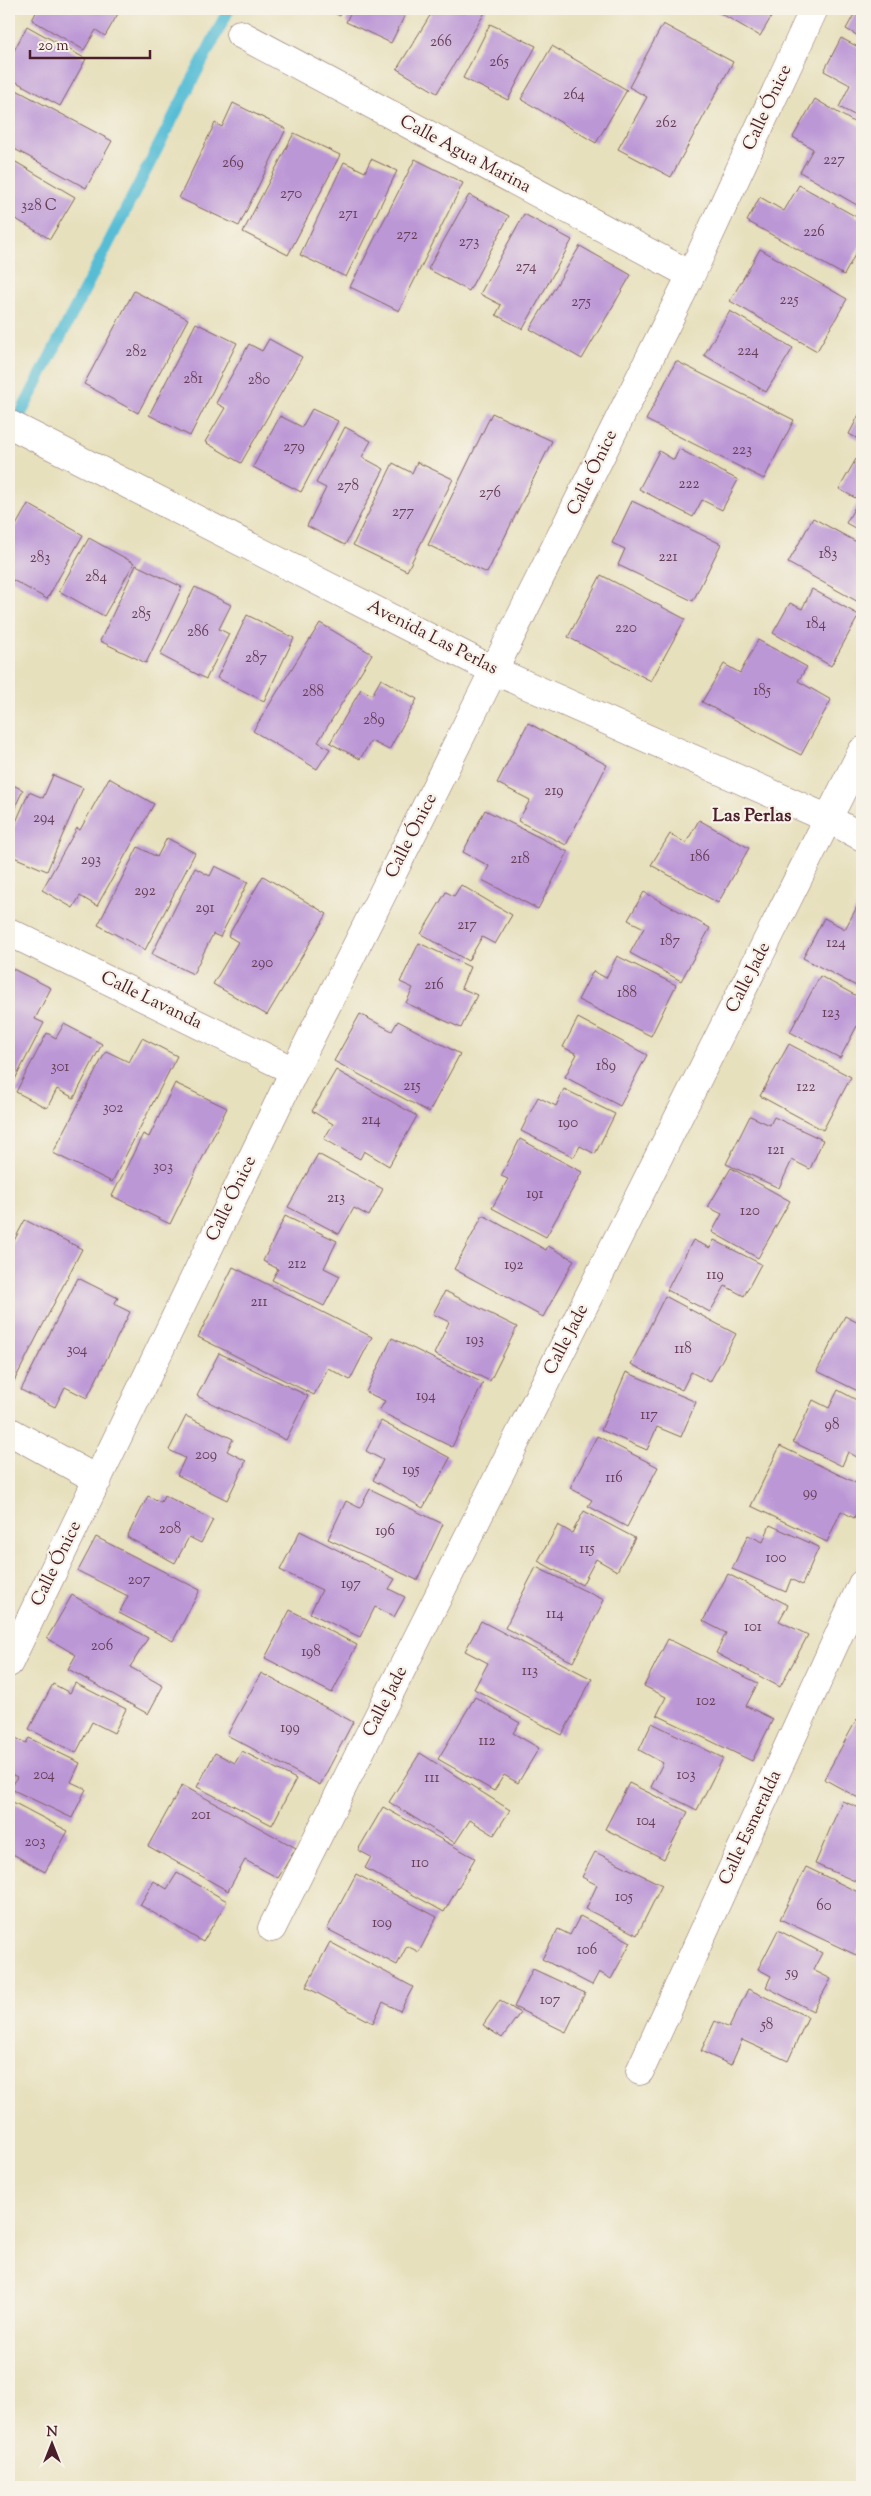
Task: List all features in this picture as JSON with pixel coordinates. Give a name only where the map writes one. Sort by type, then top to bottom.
[{"type":"street","name":"Calle Ónice","points":[[9,1663],[294,1071],[495,671],[690,275],[814,9]]},
{"type":"street","name":"Calle Agua Marina","points":[[240,34],[690,275]]},
{"type":"street","name":"Avenida Las Perlas","points":[[9,424],[495,671],[829,819],[862,837]]},
{"type":"street","name":"Calle Jade","points":[[272,1928],[862,751]]},
{"type":"street","name":"Calle Lavanda","points":[[9,932],[294,1071]]},
{"type":"street","points":[[9,1431],[98,1480]]},
{"type":"street","name":"Calle Esmeralda","points":[[640,2071],[862,1584]]},
{"type":"building","points":[[38,9],[114,9],[119,12],[105,36],[96,30],[84,50],[32,20]]},
{"type":"building","points":[[326,9],[343,9],[340,16]]},
{"type":"building","points":[[352,9],[408,9],[391,43],[346,22]]},
{"type":"building","points":[[421,9],[487,9],[437,93],[397,69],[431,14]]},
{"type":"building","points":[[713,9],[776,9],[760,36]]},
{"type":"building","points":[[857,9],[862,9],[862,38],[846,29]]},
{"type":"building","points":[[490,24],[536,46],[508,100],[463,78]]},
{"type":"building","points":[[663,24],[733,62],[671,177],[618,149],[647,97],[629,87]]},
{"type":"building","points":[[27,26],[86,59],[60,106],[9,78],[9,60]]},
{"type":"building","points":[[841,38],[862,49],[862,119],[839,107],[850,85],[824,71]]},
{"type":"building","points":[[552,46],[627,90],[596,143],[521,99]]},
{"type":"building","points":[[9,86],[112,141],[86,188],[9,146]]},
{"type":"building","points":[[815,99],[862,127],[862,208],[800,172],[813,149],[793,137]]},
{"type":"building","points":[[233,103],[286,129],[239,226],[179,198],[215,123],[222,127]]},
{"type":"building","points":[[294,133],[340,155],[288,255],[243,232]]},
{"type":"building","points":[[9,158],[75,197],[50,239],[9,215]]},
{"type":"building","points":[[371,159],[397,171],[346,277],[300,255],[344,162],[365,172]]},
{"type":"building","points":[[415,159],[463,183],[399,311],[350,287]]},
{"type":"building","points":[[799,185],[862,220],[862,242],[844,275],[747,221],[760,197],[784,211]]},
{"type":"building","points":[[469,195],[509,216],[469,291],[428,269]]},
{"type":"building","points":[[524,214],[572,240],[523,329],[496,315],[501,305],[480,294]]},
{"type":"building","points":[[580,246],[631,275],[582,359],[530,329]]},
{"type":"building","points":[[760,249],[847,299],[817,351],[730,301]]},
{"type":"building","points":[[134,291],[188,319],[138,413],[84,384]]},
{"type":"building","points":[[730,311],[793,348],[766,392],[704,355]]},
{"type":"building","points":[[196,323],[237,343],[190,436],[149,415]]},
{"type":"building","points":[[269,339],[302,357],[241,463],[205,442],[225,408],[216,403],[249,344],[262,351]]},
{"type":"building","points":[[676,361],[794,420],[764,479],[646,420]]},
{"type":"building","points":[[312,409],[338,421],[301,492],[253,467],[280,416],[302,427]]},
{"type":"building","points":[[862,409],[862,441],[849,434]]},
{"type":"building","points":[[492,413],[552,441],[487,573],[428,545]]},
{"type":"building","points":[[345,427],[371,441],[362,457],[384,469],[345,545],[307,526],[326,488],[316,483]]},
{"type":"building","points":[[679,449],[738,480],[722,510],[702,500],[693,517],[639,489],[659,451],[674,460]]},
{"type":"building","points":[[856,459],[862,462],[862,532],[846,523],[859,500],[839,489]]},
{"type":"building","points":[[417,462],[453,479],[407,571],[353,545],[393,463],[412,473]]},
{"type":"building","points":[[632,501],[721,544],[693,601],[618,565],[625,549],[612,543]]},
{"type":"building","points":[[28,504],[83,535],[47,599],[9,578],[9,538]]},
{"type":"building","points":[[813,518],[862,545],[862,604],[788,563]]},
{"type":"building","points":[[89,538],[134,563],[104,616],[59,591]]},
{"type":"building","points":[[136,565],[182,587],[146,663],[100,641]]},
{"type":"building","points":[[601,575],[685,619],[651,681],[568,637]]},
{"type":"building","points":[[195,587],[231,605],[219,629],[229,634],[206,679],[160,655]]},
{"type":"building","points":[[812,589],[859,615],[831,666],[773,633],[790,603],[802,609]]},
{"type":"building","points":[[247,615],[294,638],[264,701],[217,678]]},
{"type":"building","points":[[320,623],[372,654],[318,742],[330,749],[317,769],[253,731]]},
{"type":"building","points":[[758,640],[807,667],[798,681],[831,700],[801,755],[702,702],[724,664],[740,673]]},
{"type":"building","points":[[381,679],[417,699],[389,750],[371,741],[360,759],[330,743],[361,689],[372,695]]},
{"type":"building","points":[[528,723],[607,765],[566,845],[518,821],[530,800],[497,783]]},
{"type":"building","points":[[53,775],[83,788],[47,871],[9,855],[9,838],[29,792],[43,798]]},
{"type":"building","points":[[109,778],[154,804],[97,906],[80,896],[73,908],[42,890],[77,828],[80,830]]},
{"type":"building","points":[[9,783],[23,790],[9,820]]},
{"type":"building","points":[[485,810],[568,852],[538,909],[482,880],[489,866],[463,852]]},
{"type":"building","points":[[699,820],[749,848],[718,903],[651,865],[670,834],[686,843]]},
{"type":"building","points":[[167,838],[195,853],[145,950],[98,925],[138,847],[157,857]]},
{"type":"building","points":[[215,866],[248,882],[220,937],[213,934],[193,974],[152,954],[195,868],[210,876]]},
{"type":"building","points":[[263,876],[327,914],[267,1015],[213,984],[238,942],[228,936]]},
{"type":"building","points":[[461,885],[512,915],[495,944],[482,937],[468,961],[421,934],[446,892],[454,896]]},
{"type":"building","points":[[644,892],[710,928],[681,981],[630,953],[644,928],[628,920]]},
{"type":"building","points":[[857,907],[862,909],[862,989],[803,958],[824,918],[845,929]]},
{"type":"building","points":[[419,943],[470,967],[461,988],[477,995],[461,1028],[406,1003],[413,988],[400,982]]},
{"type":"building","points":[[617,956],[676,985],[651,1036],[578,1000],[593,971],[606,978]]},
{"type":"building","points":[[9,967],[51,988],[35,1019],[44,1023],[9,1091]]},
{"type":"building","points":[[820,976],[862,999],[862,1029],[857,1026],[840,1058],[790,1032]]},
{"type":"building","points":[[360,1014],[392,1031],[398,1021],[460,1054],[429,1112],[334,1061]]},
{"type":"building","points":[[578,1018],[647,1055],[620,1106],[565,1077],[577,1054],[563,1047]]},
{"type":"building","points":[[64,1024],[102,1044],[74,1098],[57,1089],[47,1108],[16,1092],[47,1033],[56,1038]]},
{"type":"building","points":[[142,1038],[177,1056],[112,1182],[53,1153],[106,1051],[129,1062]]},
{"type":"building","points":[[789,1044],[851,1077],[823,1130],[760,1096]]},
{"type":"building","points":[[336,1070],[417,1116],[389,1166],[364,1151],[360,1159],[324,1139],[333,1124],[312,1111]]},
{"type":"building","points":[[175,1083],[227,1108],[170,1224],[112,1196],[143,1134],[149,1137]]},
{"type":"building","points":[[564,1089],[615,1114],[595,1154],[580,1146],[574,1157],[521,1131],[538,1097],[556,1106]]},
{"type":"building","points":[[750,1116],[770,1125],[774,1117],[823,1140],[810,1169],[792,1160],[779,1188],[726,1164]]},
{"type":"building","points":[[520,1139],[582,1172],[546,1237],[492,1208],[508,1179],[501,1176]]},
{"type":"building","points":[[318,1154],[383,1189],[369,1216],[354,1208],[339,1234],[288,1207]]},
{"type":"building","points":[[731,1168],[790,1201],[758,1258],[712,1232],[722,1214],[708,1207]]},
{"type":"building","points":[[483,1215],[546,1250],[548,1246],[574,1260],[543,1317],[454,1269]]},
{"type":"building","points":[[285,1216],[337,1241],[324,1268],[340,1276],[324,1306],[272,1280],[278,1269],[263,1261]]},
{"type":"building","points":[[25,1220],[82,1249],[9,1391],[9,1250]]},
{"type":"building","points":[[693,1240],[710,1248],[714,1240],[761,1264],[744,1296],[725,1286],[710,1312],[667,1290]]},
{"type":"building","points":[[233,1267],[372,1337],[350,1380],[328,1368],[314,1395],[198,1337]]},
{"type":"building","points":[[78,1278],[118,1298],[114,1304],[130,1312],[87,1398],[65,1387],[55,1407],[21,1390]]},
{"type":"building","points":[[445,1291],[517,1327],[490,1381],[434,1354],[449,1322],[433,1314]]},
{"type":"building","points":[[665,1296],[736,1334],[710,1382],[691,1372],[682,1390],[631,1364]]},
{"type":"building","points":[[845,1316],[862,1325],[862,1393],[817,1371]]},
{"type":"building","points":[[392,1338],[483,1383],[452,1447],[379,1411],[385,1401],[366,1392]]},
{"type":"building","points":[[219,1353],[308,1396],[286,1440],[197,1396]]},
{"type":"building","points":[[626,1372],[696,1402],[681,1437],[657,1427],[647,1450],[601,1430]]},
{"type":"building","points":[[838,1390],[862,1403],[862,1460],[848,1452],[842,1466],[793,1442],[813,1400],[829,1408]]},
{"type":"building","points":[[186,1416],[233,1439],[227,1451],[246,1461],[227,1500],[177,1475],[185,1458],[169,1450]]},
{"type":"building","points":[[381,1421],[450,1458],[423,1508],[373,1480],[383,1460],[366,1451]]},
{"type":"building","points":[[597,1436],[658,1467],[627,1527],[588,1506],[592,1500],[570,1488]]},
{"type":"building","points":[[780,1446],[862,1486],[862,1501],[854,1518],[841,1511],[827,1542],[751,1506]]},
{"type":"building","points":[[370,1489],[443,1524],[417,1580],[328,1539],[346,1501],[360,1508]]},
{"type":"building","points":[[164,1495],[213,1520],[201,1543],[189,1537],[175,1563],[127,1537],[148,1496],[161,1502]]},
{"type":"building","points":[[584,1511],[635,1538],[617,1571],[596,1559],[582,1585],[538,1561],[558,1525],[572,1533]]},
{"type":"building","points":[[770,1525],[819,1547],[802,1585],[791,1579],[786,1592],[732,1569],[748,1535],[763,1542]]},
{"type":"building","points":[[300,1531],[395,1579],[389,1589],[405,1597],[394,1617],[375,1607],[360,1637],[310,1613],[322,1590],[280,1570]]},
{"type":"building","points":[[96,1537],[200,1590],[173,1641],[119,1613],[128,1596],[78,1571]]},
{"type":"building","points":[[536,1567],[604,1600],[573,1662],[505,1628]]},
{"type":"building","points":[[728,1574],[788,1605],[779,1621],[808,1635],[780,1687],[716,1653],[726,1633],[703,1621]]},
{"type":"building","points":[[72,1595],[148,1638],[130,1667],[163,1686],[148,1714],[68,1669],[76,1655],[47,1638]]},
{"type":"building","points":[[290,1610],[357,1645],[332,1693],[265,1658]]},
{"type":"building","points":[[481,1621],[592,1679],[562,1735],[474,1689],[488,1663],[465,1651]]},
{"type":"building","points":[[668,1639],[758,1683],[746,1706],[773,1719],[752,1761],[657,1715],[666,1697],[644,1686]]},
{"type":"building","points":[[261,1673],[353,1722],[320,1785],[227,1735]]},
{"type":"building","points":[[75,1683],[126,1709],[114,1733],[92,1722],[76,1753],[29,1729],[53,1684],[70,1693]]},
{"type":"building","points":[[475,1697],[520,1723],[513,1733],[539,1748],[518,1783],[504,1775],[494,1791],[438,1759]]},
{"type":"building","points":[[857,1719],[862,1721],[862,1800],[824,1779]]},
{"type":"building","points":[[652,1723],[723,1758],[697,1810],[651,1787],[663,1763],[639,1750]]},
{"type":"building","points":[[9,1735],[26,1743],[29,1738],[80,1763],[71,1782],[86,1789],[72,1818],[11,1789],[17,1777],[9,1773]]},
{"type":"building","points":[[242,1751],[296,1779],[272,1825],[197,1787],[215,1753],[235,1763]]},
{"type":"building","points":[[420,1753],[510,1810],[494,1835],[470,1820],[455,1843],[389,1802]]},
{"type":"building","points":[[629,1783],[688,1812],[664,1859],[605,1829]]},
{"type":"building","points":[[182,1785],[296,1848],[278,1878],[245,1860],[228,1891],[148,1846]]},
{"type":"building","points":[[9,1800],[68,1831],[45,1872],[9,1852]]},
{"type":"building","points":[[842,1801],[862,1809],[862,1884],[815,1864]]},
{"type":"building","points":[[383,1807],[475,1858],[444,1912],[365,1868],[371,1857],[358,1850]]},
{"type":"building","points":[[595,1852],[662,1885],[637,1935],[586,1909],[597,1885],[582,1877]]},
{"type":"building","points":[[806,1867],[862,1894],[862,1943],[856,1955],[780,1919]]},
{"type":"building","points":[[177,1873],[227,1901],[203,1942],[140,1905],[154,1881],[167,1889]]},
{"type":"building","points":[[356,1874],[437,1917],[419,1952],[407,1946],[397,1965],[327,1929]]},
{"type":"building","points":[[580,1916],[631,1942],[611,1979],[599,1972],[592,1985],[542,1959],[558,1929],[570,1935]]},
{"type":"building","points":[[778,1930],[822,1953],[813,1970],[831,1979],[813,2011],[766,1987],[771,1976],[758,1969]]},
{"type":"building","points":[[330,1942],[413,1987],[400,2011],[383,2002],[373,2023],[306,1987]]},
{"type":"building","points":[[533,1969],[585,1993],[566,2032],[514,2007]]},
{"type":"building","points":[[748,1989],[808,2017],[788,2061],[742,2040],[731,2065],[701,2051],[715,2021],[729,2028]]},
{"type":"building","points":[[500,2000],[520,2013],[502,2038],[483,2025]]},
{"type":"waterway","points":[[13,429],[229,9]]},
{"type":"district","name":"Las Perlas","points":[[752,816]]}]
